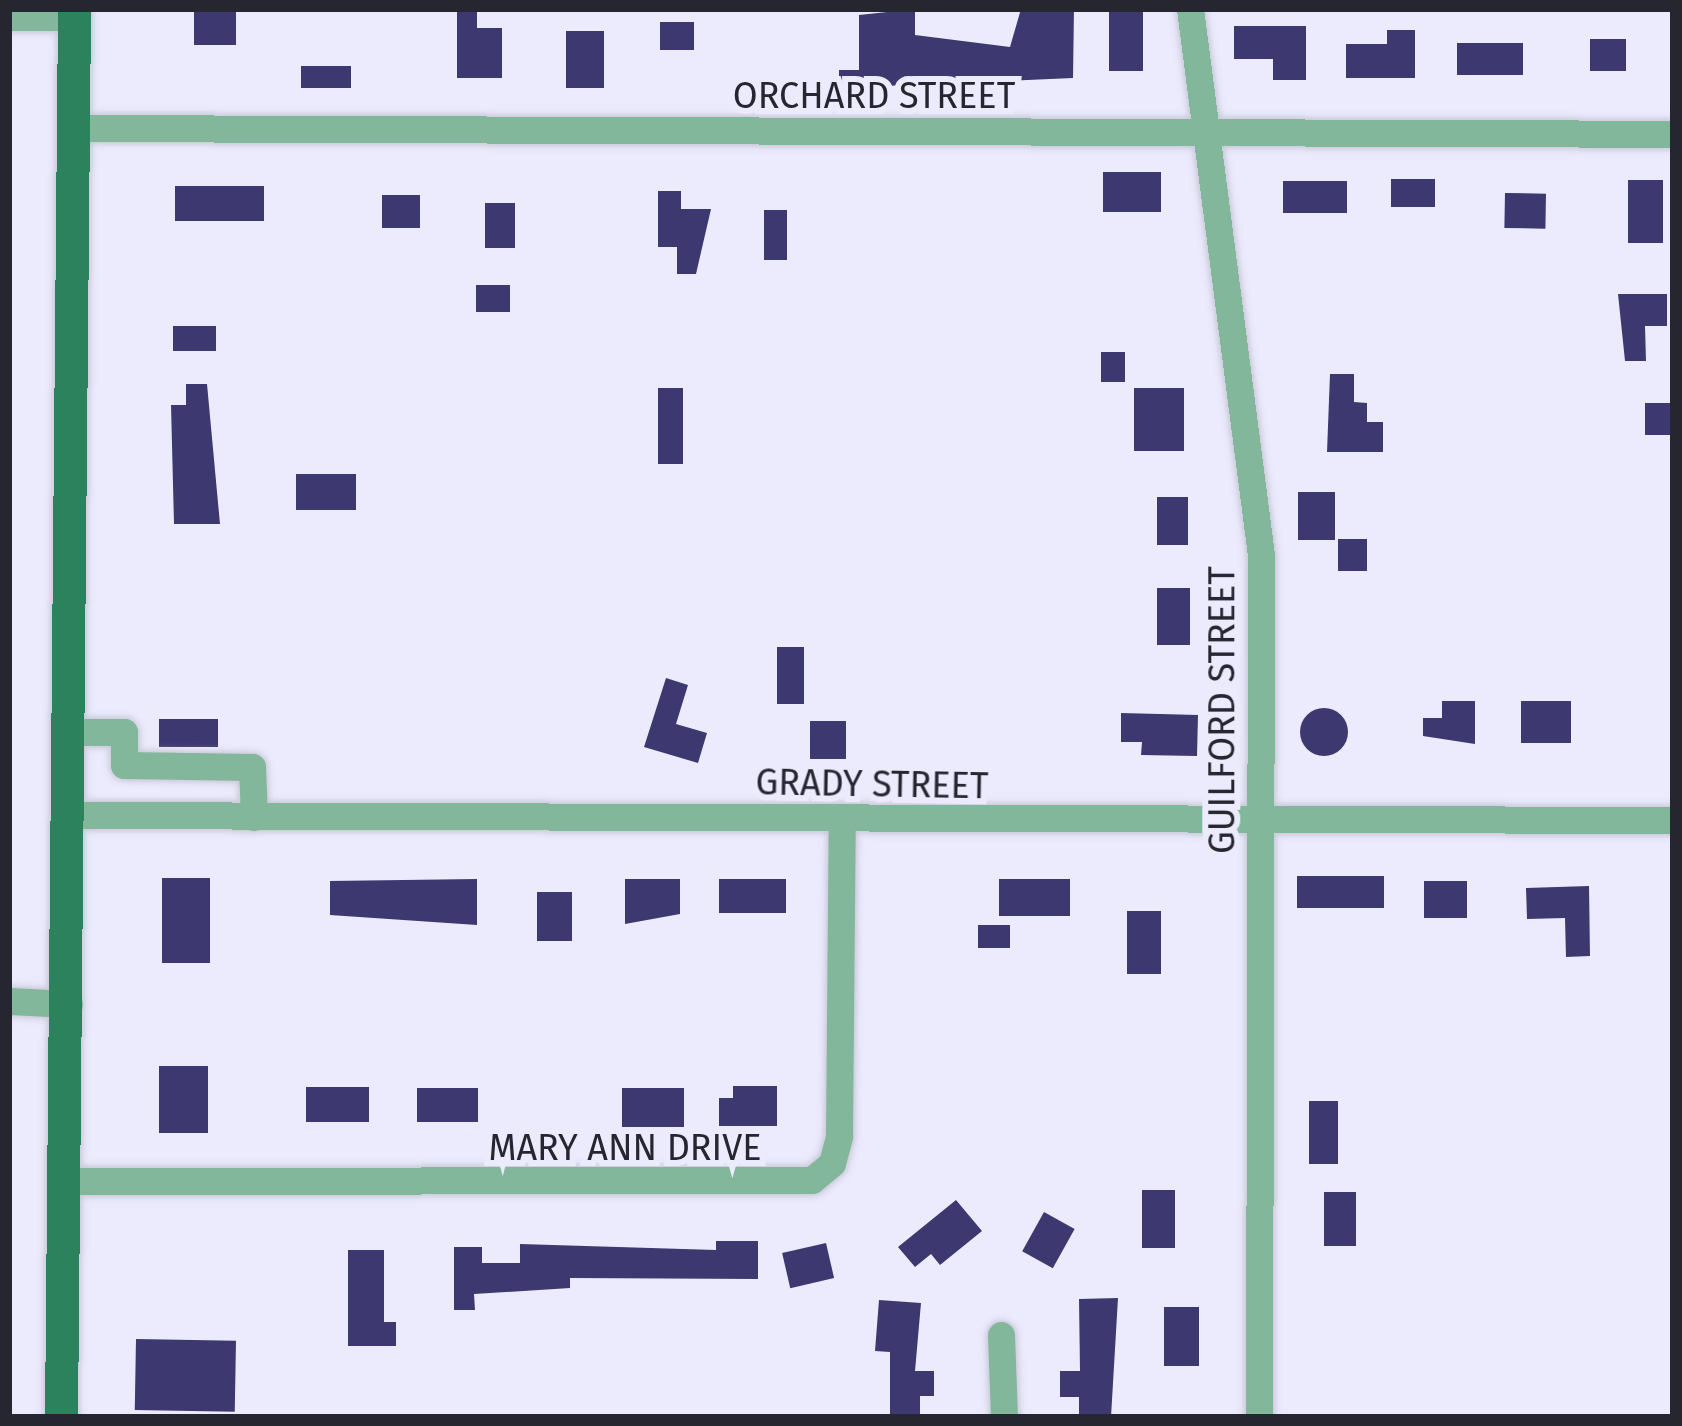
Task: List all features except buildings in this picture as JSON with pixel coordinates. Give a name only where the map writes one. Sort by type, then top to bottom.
[{"type":"main road","points":[[61,1417],[71,815],[74,13]]},
{"type":"street","name":"GUILFORD STREET","points":[[1190,9],[1258,513],[1258,1417]]},
{"type":"street","points":[[9,17],[74,13]]},
{"type":"street","name":"ORCHARD STREET","points":[[74,128],[1673,134]]},
{"type":"street","points":[[71,732],[124,732],[124,765],[252,767],[254,817]]},
{"type":"street","name":"GRADY STREET","points":[[71,815],[1673,820]]},
{"type":"street","name":"MARY ANN DRIVE","points":[[67,1181],[812,1180],[832,1163],[839,1136],[842,820]]},
{"type":"street","points":[[9,1000],[69,1004]]},
{"type":"street","points":[[1001,1335],[1004,1417]]}]
